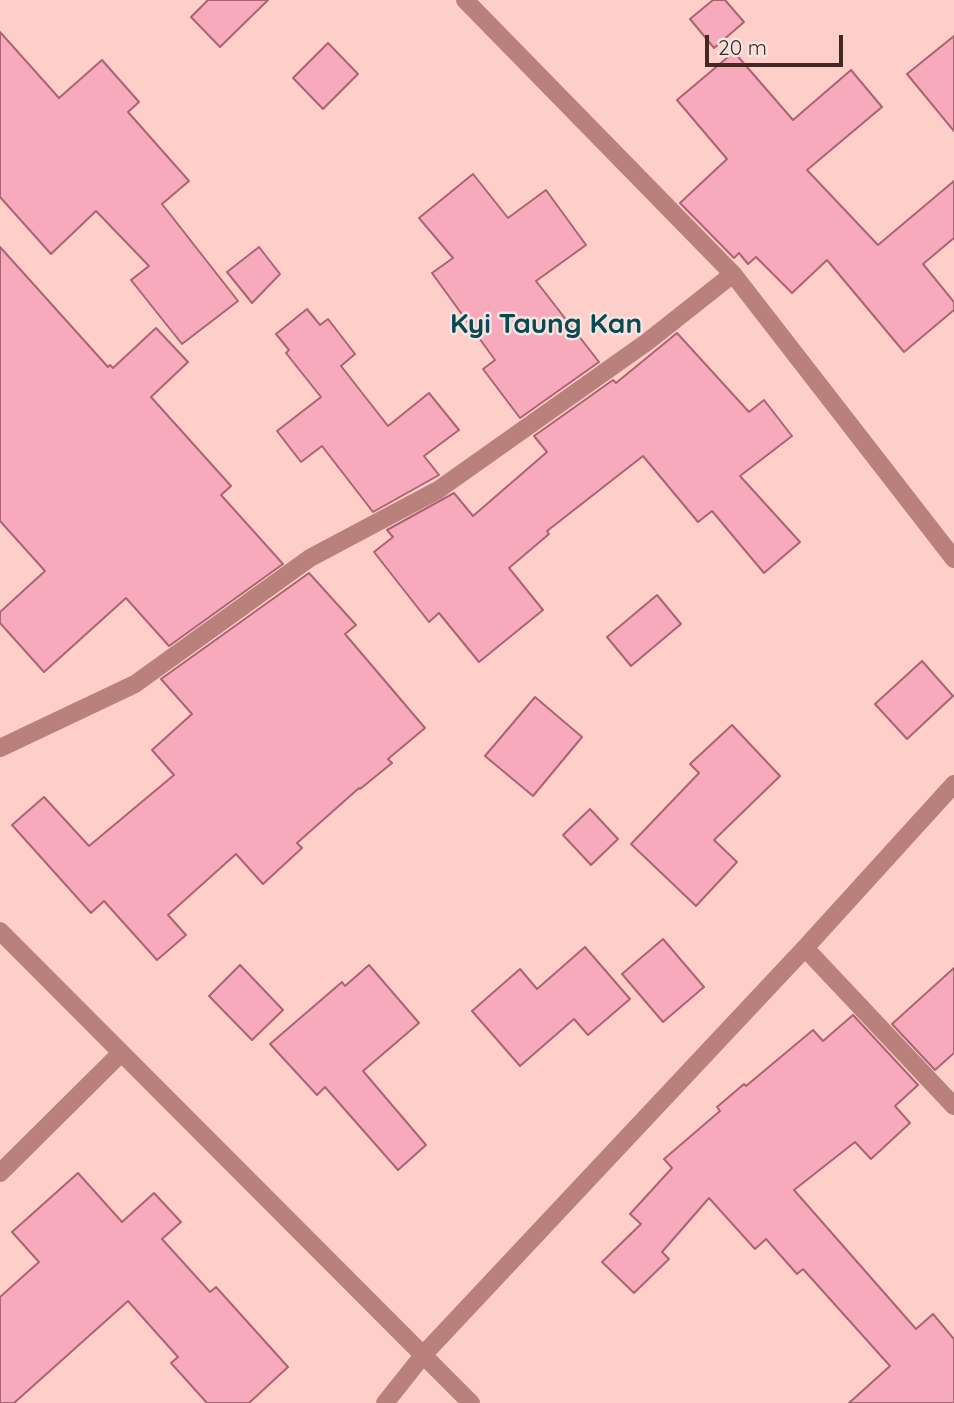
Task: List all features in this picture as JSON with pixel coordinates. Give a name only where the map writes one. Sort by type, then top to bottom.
[{"type":"street","points":[[465,0],[733,274],[954,559]]},
{"type":"street","points":[[0,748],[135,684],[310,558],[438,490],[647,342],[733,274]]},
{"type":"street","points":[[384,1403],[424,1354],[954,784]]},
{"type":"street","points":[[0,931],[471,1403]]},
{"type":"street","points":[[804,948],[954,1107]]},
{"type":"street","points":[[0,1173],[121,1053]]},
{"type":"building","points":[[208,0],[268,0],[220,47],[191,17]]},
{"type":"building","points":[[713,0],[725,0],[744,22],[714,48],[690,19]]},
{"type":"building","points":[[0,32],[59,98],[102,60],[139,102],[128,112],[189,181],[162,204],[238,301],[182,344],[131,280],[149,266],[96,211],[51,254],[0,197]]},
{"type":"building","points":[[954,36],[954,131],[907,74]]},
{"type":"building","points":[[328,43],[358,74],[323,109],[293,78]]},
{"type":"building","points":[[734,52],[793,120],[851,70],[882,107],[807,170],[878,245],[954,181],[954,238],[923,264],[954,302],[954,310],[904,352],[827,260],[792,293],[756,257],[748,264],[739,253],[734,258],[680,203],[727,159],[677,100]]},
{"type":"building","points":[[473,174],[508,218],[546,190],[586,245],[536,281],[599,362],[520,418],[483,369],[495,360],[432,273],[453,258],[419,218]]},
{"type":"building","points":[[0,247],[108,367],[110,365],[113,368],[156,328],[188,362],[151,397],[231,486],[221,495],[283,564],[169,646],[126,598],[44,672],[0,623],[0,612],[45,571],[0,521]]},
{"type":"building","points":[[259,247],[280,274],[252,303],[227,272]]},
{"type":"building","points":[[307,309],[320,325],[328,319],[355,354],[341,366],[388,426],[429,393],[459,430],[424,456],[439,475],[373,512],[322,446],[301,462],[277,431],[321,397],[286,353],[289,350],[276,334]]},
{"type":"building","points":[[677,333],[749,412],[764,400],[792,436],[740,476],[800,542],[764,573],[712,511],[698,522],[643,456],[547,531],[549,534],[509,568],[543,610],[479,662],[439,613],[429,622],[374,552],[393,537],[387,530],[454,493],[473,516],[547,452],[534,436],[613,380],[616,383]]},
{"type":"building","points":[[309,573],[356,625],[345,634],[425,728],[388,759],[392,763],[359,788],[297,843],[302,848],[263,884],[236,854],[168,915],[186,935],[157,960],[104,901],[91,913],[12,825],[44,797],[89,846],[174,775],[152,750],[192,714],[161,679]]},
{"type":"building","points":[[657,595],[681,624],[631,666],[607,637]]},
{"type":"building","points":[[922,661],[953,696],[907,739],[875,704]]},
{"type":"building","points":[[535,697],[582,737],[533,796],[485,756]]},
{"type":"building","points":[[732,725],[780,776],[714,840],[737,862],[696,906],[631,844],[699,773],[690,764]]},
{"type":"building","points":[[590,809],[618,839],[591,865],[563,835]]},
{"type":"building","points":[[663,939],[704,987],[663,1022],[622,974]]},
{"type":"building","points":[[585,947],[630,999],[588,1035],[574,1019],[520,1066],[472,1011],[520,969],[537,989]]},
{"type":"building","points":[[240,965],[283,1010],[252,1040],[209,996]]},
{"type":"building","points":[[369,965],[419,1023],[363,1071],[426,1145],[398,1170],[325,1087],[317,1095],[270,1044],[342,982],[345,986]]},
{"type":"building","points":[[954,968],[954,1053],[935,1070],[892,1024]]},
{"type":"building","points":[[853,1015],[918,1085],[895,1106],[910,1123],[871,1159],[855,1142],[794,1190],[916,1329],[933,1314],[954,1339],[954,1403],[849,1403],[890,1366],[803,1269],[797,1274],[766,1239],[755,1249],[709,1198],[662,1252],[669,1259],[634,1293],[602,1262],[641,1224],[630,1214],[672,1168],[664,1159],[720,1111],[717,1107],[813,1030],[823,1041]]},
{"type":"building","points":[[78,1173],[122,1222],[154,1193],[181,1222],[162,1239],[210,1292],[216,1287],[288,1367],[249,1403],[207,1403],[171,1363],[178,1357],[128,1301],[14,1403],[0,1403],[0,1297],[39,1262],[12,1232]]},
{"type":"district","name":"Kyi Taung Kan","points":[[546,325]]}]
